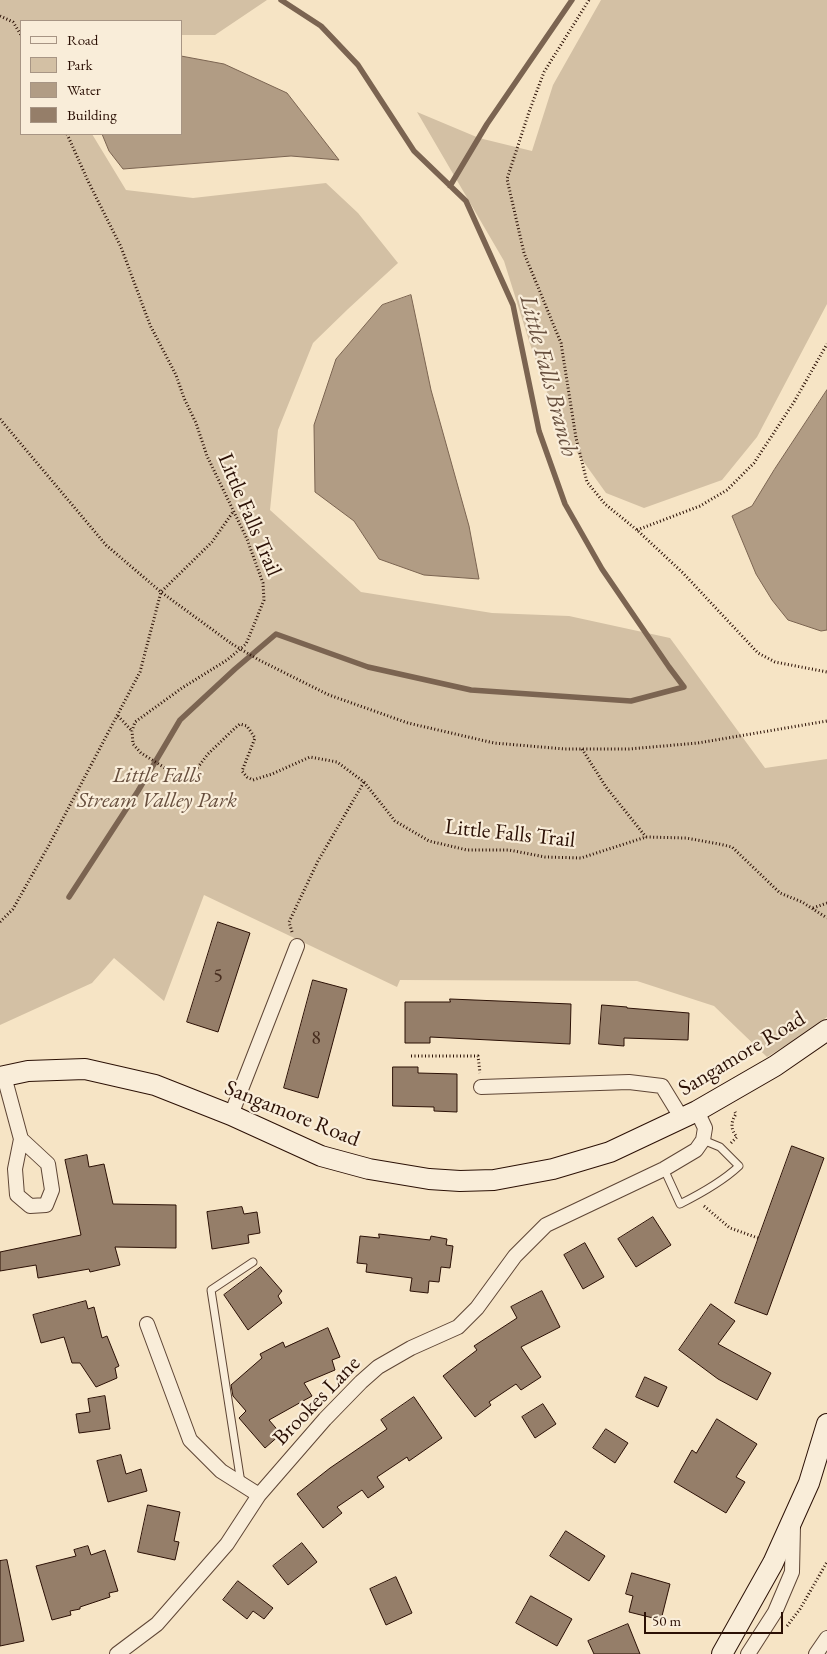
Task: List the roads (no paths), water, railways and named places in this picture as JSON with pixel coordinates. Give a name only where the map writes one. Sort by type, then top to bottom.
[{"type":"street","points":[[231,1115],[297,946]]},
{"type":"street","name":"Sangamore Road","points":[[2,1077],[28,1071],[85,1069],[155,1085],[231,1115],[321,1156],[399,1175],[428,1179],[494,1180],[579,1162],[610,1152],[689,1114],[775,1066],[827,1030]]},
{"type":"street","points":[[2,1077],[21,1139]]},
{"type":"street","name":"Sangamore Road","points":[[481,1087],[629,1082],[662,1086],[689,1114]]},
{"type":"street","points":[[689,1114],[705,1128],[704,1140]]},
{"type":"street","name":"Brookes Lane","points":[[117,1654],[152,1628],[163,1616],[227,1544],[259,1495],[325,1419],[378,1367],[411,1348],[458,1327],[477,1308],[515,1256],[546,1225],[664,1169],[696,1150],[704,1140]]},
{"type":"street","points":[[147,1324],[190,1440],[220,1470],[259,1495]]},
{"type":"street","points":[[722,1654],[773,1564],[794,1518],[809,1483],[827,1424]]},
{"type":"street","points":[[748,1654],[775,1612],[792,1572],[794,1518]]},
{"type":"street","points":[[816,1654],[827,1638]]},
{"type":"lane","points":[[664,1169],[680,1204],[726,1178],[740,1166],[720,1147],[704,1140]]},
{"type":"lane","points":[[241,1484],[211,1290],[253,1262]]},
{"type":"water","points":[[182,56],[224,64],[287,93],[339,160],[291,156],[123,169],[109,151],[102,135],[182,135]]},
{"type":"water","points":[[411,295],[431,390],[469,526],[479,579],[424,575],[379,559],[354,521],[315,492],[314,425],[336,359],[382,305]]},
{"type":"water","points":[[827,390],[827,630],[821,631],[788,620],[772,600],[756,574],[732,516],[752,506]]},
{"type":"waterway","name":"Little Falls Branch","points":[[69,897],[138,791],[180,720],[276,634],[368,667],[471,690],[631,701],[684,687],[602,569],[565,504],[539,431],[513,305],[466,201],[414,151],[358,65],[321,26],[281,0]]},
{"type":"waterway","points":[[450,186],[487,124],[572,0]]},
{"type":"park label","name":"Little Falls Stream Valley Park","points":[[157,788]]}]
